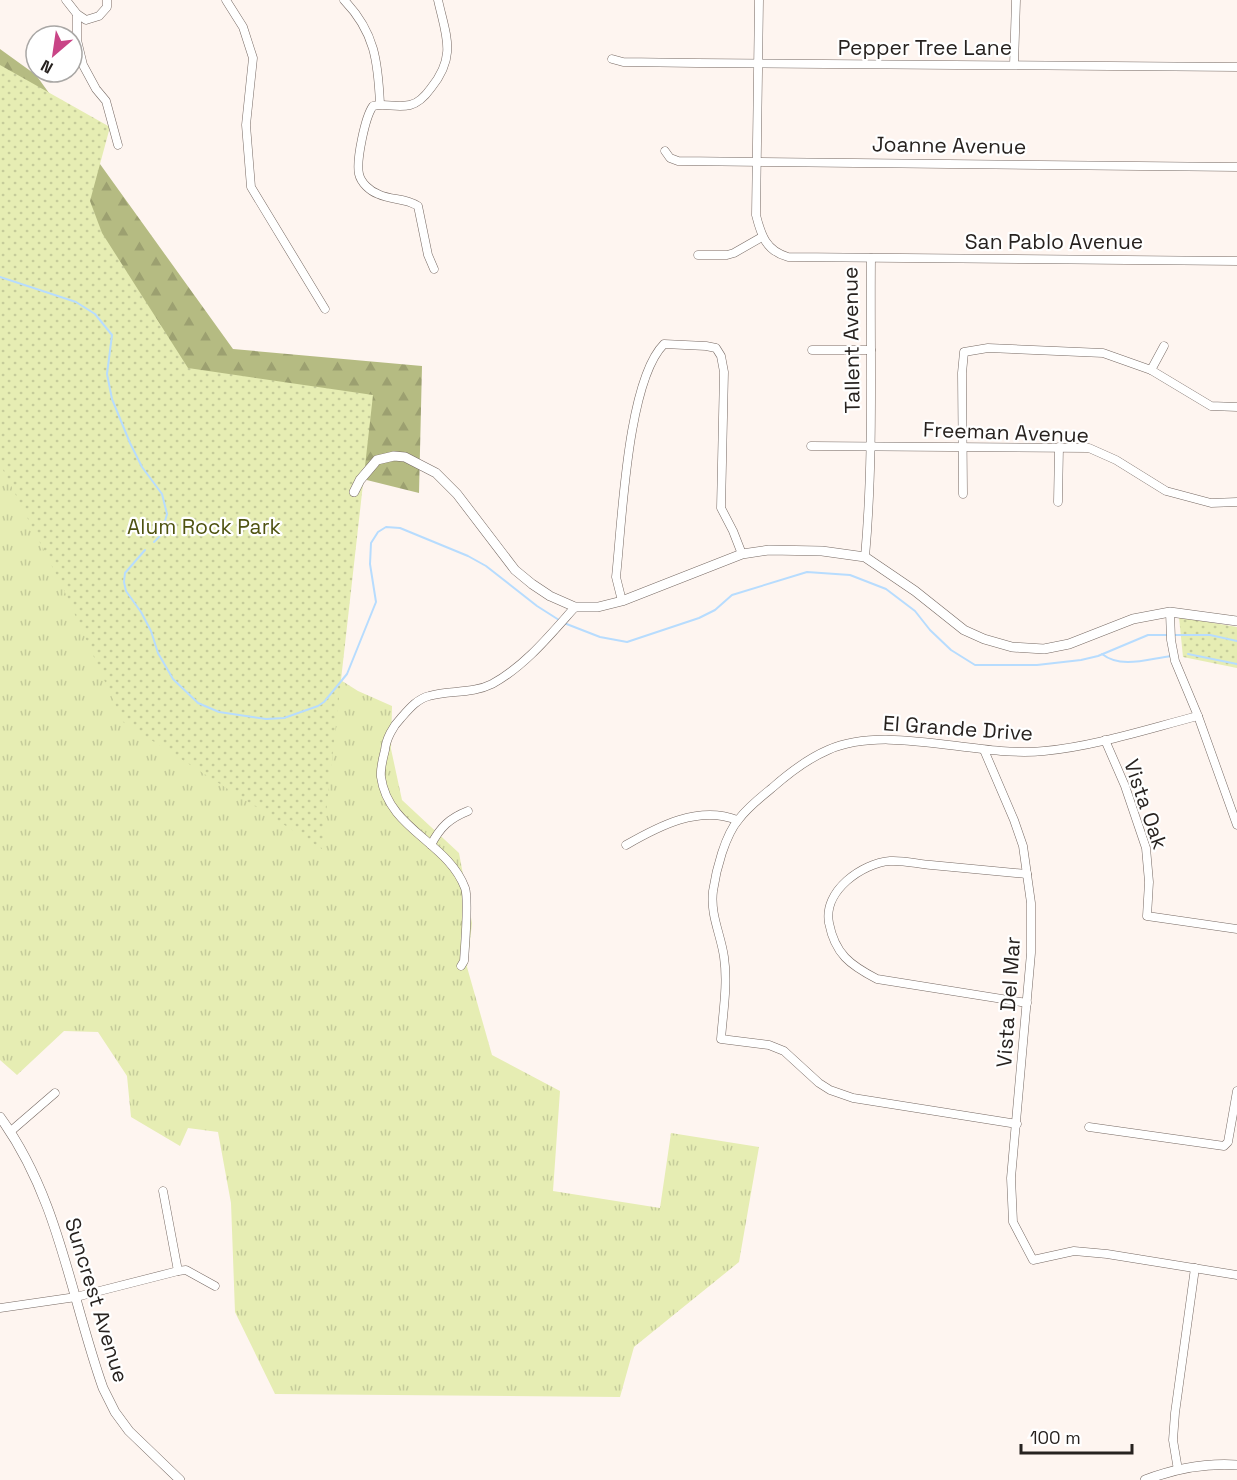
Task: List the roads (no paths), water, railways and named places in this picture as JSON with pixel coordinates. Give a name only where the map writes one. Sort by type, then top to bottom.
[{"type":"street","points":[[66,0],[77,14],[86,20],[99,16],[107,7],[107,0]]},
{"type":"street","points":[[226,0],[243,27],[253,58],[246,125],[251,187],[325,309]]},
{"type":"street","points":[[344,0],[364,26],[375,51],[380,104]]},
{"type":"street","points":[[434,269],[428,255],[418,206],[407,199],[377,194],[364,184],[359,174],[367,115],[373,106],[380,104],[409,105],[416,102],[426,95],[447,63],[447,38],[438,0]]},
{"type":"street","points":[[698,255],[727,255],[762,237],[756,215],[759,0]]},
{"type":"street","points":[[1014,65],[1016,0]]},
{"type":"street","points":[[77,14],[77,40],[82,65],[106,101],[118,145]]},
{"type":"street","name":"Pepper Tree Lane","points":[[612,59],[623,62],[1237,67]]},
{"type":"street","name":"Joanne Avenue","points":[[665,152],[670,158],[678,161],[1237,167]]},
{"type":"street","name":"Tallent Avenue","points":[[762,237],[770,248],[788,257],[871,258],[871,447],[866,556]]},
{"type":"street","name":"San Pablo Avenue","points":[[871,258],[1237,261]]},
{"type":"street","points":[[622,601],[616,577],[631,428],[653,359],[664,345],[706,346],[716,348],[721,356],[724,372],[721,508],[742,554]]},
{"type":"street","points":[[1151,370],[1164,346]]},
{"type":"street","points":[[963,494],[962,373],[964,352],[988,348],[1103,353],[1151,370],[1211,406],[1237,407]]},
{"type":"street","points":[[812,350],[871,350]]},
{"type":"street","name":"Freeman Avenue","points":[[811,446],[1089,448],[1116,460],[1166,491],[1211,503],[1237,502]]},
{"type":"street","points":[[1058,502],[1059,447]]},
{"type":"street","points":[[354,492],[360,480],[377,460],[394,456],[405,457],[436,473],[457,494],[515,570],[550,596],[575,607],[598,607],[622,601],[742,554],[768,550],[822,551],[866,556],[964,630],[984,639],[1012,647],[1044,649],[1133,619],[1170,612],[1236,620]]},
{"type":"street","points":[[461,966],[464,961],[466,890],[455,869],[405,824],[390,803],[381,777],[385,744],[396,723],[412,705],[428,696],[459,693],[489,686],[516,669],[575,607]]},
{"type":"street","points":[[1170,612],[1176,661],[1237,825]]},
{"type":"street","name":"El Grande Drive","points":[[1017,1124],[853,1098],[830,1090],[819,1083],[784,1051],[769,1044],[721,1039],[726,982],[724,956],[713,916],[713,892],[719,863],[737,820],[801,764],[828,750],[856,741],[886,739],[984,750],[1042,752],[1105,740],[1198,716]]},
{"type":"street","name":"Vista Oak","points":[[1105,740],[1125,786],[1146,848],[1149,882],[1147,916],[1237,929]]},
{"type":"street","name":"Vista Del Mar","points":[[984,750],[1023,846],[1031,903],[1027,1003],[1011,1178],[1013,1222],[1033,1260],[1074,1251],[1195,1268]]},
{"type":"street","points":[[431,845],[438,831],[452,818],[468,811]]},
{"type":"street","points":[[626,845],[654,829],[684,818],[725,815],[737,820]]},
{"type":"street","points":[[1027,874],[890,861],[865,869],[842,885],[829,905],[828,918],[835,943],[844,956],[855,967],[877,979],[1027,1003]]},
{"type":"street","points":[[1089,1127],[1224,1146],[1228,1143],[1237,1091]]},
{"type":"street","points":[[11,1131],[55,1093]]},
{"type":"street","name":"Suncrest Avenue","points":[[0,1117],[26,1157],[42,1190],[103,1388],[115,1412],[129,1431],[180,1480]]},
{"type":"street","points":[[163,1191],[178,1271]]},
{"type":"street","points":[[1178,1470],[1173,1440],[1175,1413],[1195,1268],[1237,1275]]},
{"type":"street","points":[[0,1308],[76,1297],[186,1270],[215,1286]]},
{"type":"street","points":[[1145,1480],[1178,1470],[1218,1465],[1237,1466]]},
{"type":"waterway","points":[[0,277],[76,302],[95,314],[112,335],[107,374],[112,399],[142,467],[162,494],[167,514],[161,535],[154,542]]},
{"type":"waterway","points":[[145,550],[125,573],[126,591],[141,612],[151,631],[158,653],[173,679],[198,703],[219,712],[266,719],[284,718],[324,702],[347,674],[376,602],[370,564],[371,543],[378,532],[386,527],[400,528],[468,556],[486,566],[537,606],[559,620]]},
{"type":"waterway","points":[[564,623],[600,637],[627,642],[699,618],[715,610],[732,595],[807,572],[850,575],[886,589],[915,611],[930,630],[951,650],[975,665],[1037,665],[1081,660],[1098,656],[1148,635],[1210,635],[1237,641]]},
{"type":"waterway","points":[[1102,654],[1109,659],[1126,662],[1171,656]]},
{"type":"waterway","points":[[1188,654],[1237,664]]},
{"type":"park label","name":"Alum Rock Park","points":[[204,526]]}]
